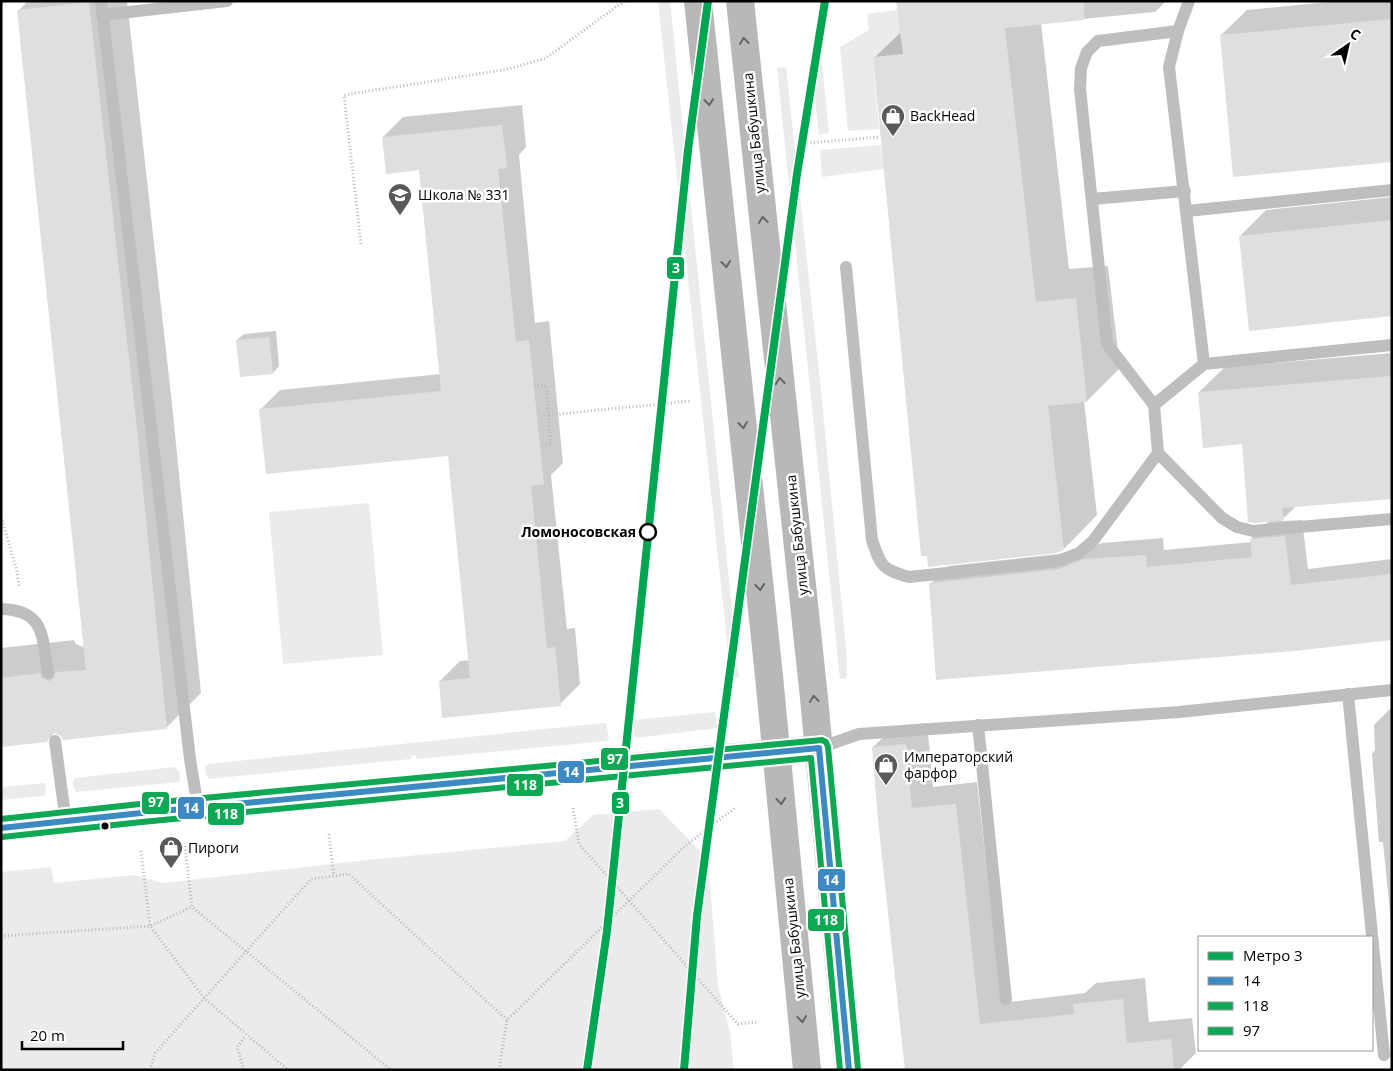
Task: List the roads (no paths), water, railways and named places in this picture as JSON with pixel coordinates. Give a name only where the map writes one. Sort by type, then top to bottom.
[{"type":"street","name":"улица Бабушкина","points":[[698,1],[807,1070]]},
{"type":"street","name":"улица Бабушкина","points":[[740,1],[819,748],[849,1070]]},
{"type":"street","points":[[1,828],[819,748]]},
{"type":"lane","points":[[101,1],[190,759],[198,808]]},
{"type":"lane","points":[[102,15],[227,1]]},
{"type":"lane","points":[[1189,1],[1178,31],[1170,67],[1204,364]]},
{"type":"lane","points":[[1178,31],[1098,41],[1087,52],[1081,68],[1080,89],[1107,344],[1154,405],[1158,453],[1222,518],[1237,527],[1253,531],[1392,519]]},
{"type":"lane","points":[[1187,211],[1392,190]]},
{"type":"lane","points":[[1092,199],[1185,191]]},
{"type":"lane","points":[[846,267],[872,540],[879,560],[890,571],[909,577],[1058,561],[1079,553],[1093,541],[1158,453]]},
{"type":"lane","points":[[1154,405],[1204,364],[1392,345]]},
{"type":"lane","points":[[1,609],[21,612],[32,618],[41,628],[48,673]]},
{"type":"lane","points":[[819,748],[859,734],[1179,712],[1392,690]]},
{"type":"lane","points":[[1348,694],[1372,936]]},
{"type":"lane","points":[[978,725],[1006,999]]},
{"type":"lane","points":[[55,741],[66,822]]},
{"type":"lane","points":[[1373,945],[1384,1055]]},
{"type":"metro line","name":"3","points":[[587,1070],[607,931],[688,150],[708,1]]},
{"type":"metro line","name":"3","points":[[684,1070],[697,916],[797,174],[825,1]]},
{"type":"place","name":"BackHead","points":[[893,137]]},
{"type":"place","name":"Школа № 331","points":[[400,216]]},
{"type":"place","name":"Ломоносовская","points":[[648,532]]},
{"type":"place","name":"Императорский фарфор","points":[[886,786]]},
{"type":"place","name":"Пироги","points":[[171,869]]}]
